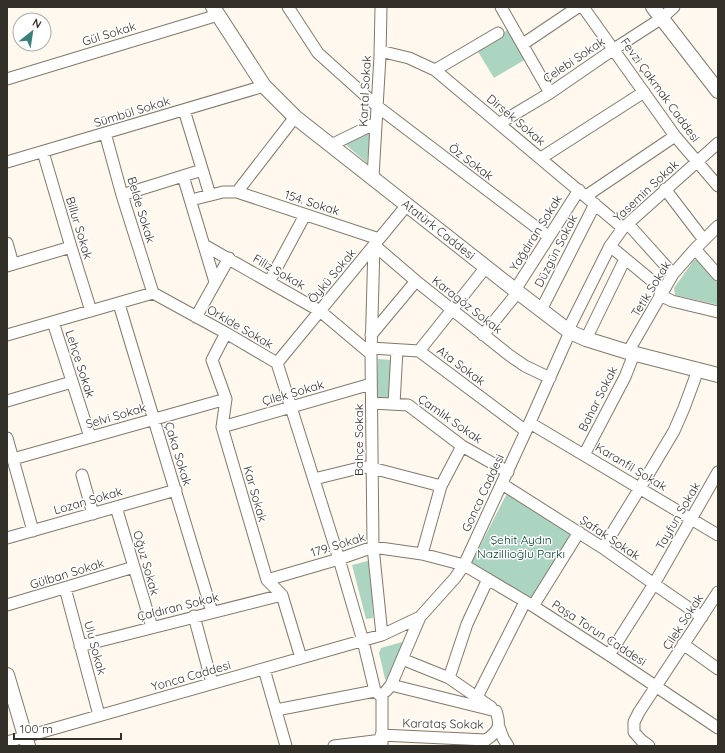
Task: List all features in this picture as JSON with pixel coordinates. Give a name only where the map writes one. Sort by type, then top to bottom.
[{"type":"main road","points":[[653,7],[718,91]]},
{"type":"main road","name":"Atatürk Caddesi","points":[[215,11],[264,86],[295,116],[569,331],[586,339],[631,353],[718,375]]},
{"type":"main road","points":[[7,675],[27,741]]},
{"type":"street","name":"Öz Sokak","points":[[288,7],[318,53],[378,107],[549,237]]},
{"type":"street","name":"Kartal Sokak","points":[[373,177],[378,107],[381,7]]},
{"type":"street","points":[[501,7],[550,93]]},
{"type":"street","points":[[522,44],[578,7]]},
{"type":"street","name":"Fevzi Çakmak Caddesi","points":[[583,7],[675,136],[718,186]]},
{"type":"street","name":"Çelebi Sokak","points":[[500,123],[550,93],[662,18],[674,7]]},
{"type":"street","name":"Gül Sokak","points":[[7,79],[215,11]]},
{"type":"street","points":[[435,70],[498,34]]},
{"type":"street","name":"Dirsek Sokak","points":[[380,51],[409,58],[435,70],[595,204],[625,226],[673,274]]},
{"type":"street","name":"Sümbül Sokak","points":[[7,162],[264,86]]},
{"type":"street","points":[[541,158],[644,92]]},
{"type":"street","points":[[184,110],[210,195]]},
{"type":"street","points":[[191,200],[223,192],[237,192],[295,116]]},
{"type":"street","points":[[331,145],[376,123]]},
{"type":"street","name":"Belde Sokak","points":[[105,133],[152,293]]},
{"type":"street","name":"Yağdıran Sokak","points":[[484,335],[517,291],[549,237],[582,193],[675,136]]},
{"type":"street","name":"Yasemin Sokak","points":[[569,331],[610,246],[625,226],[718,143]]},
{"type":"street","name":"Billur Sokak","points":[[43,152],[91,311]]},
{"type":"street","points":[[122,194],[202,170]]},
{"type":"street","points":[[183,176],[215,282]]},
{"type":"street","points":[[665,189],[704,240]]},
{"type":"street","name":"154. Sokak","points":[[237,192],[305,215],[377,242]]},
{"type":"street","name":"Düzgün Sokak","points":[[541,310],[595,204]]},
{"type":"street","name":"Öykü Sokak","points":[[277,363],[407,205]]},
{"type":"street","points":[[269,282],[305,215]]},
{"type":"street","name":"Tetik Sokak","points":[[631,353],[662,292],[673,274],[718,226]]},
{"type":"street","name":"Karagöz Sokak","points":[[377,242],[416,281],[452,310],[525,366],[550,378]]},
{"type":"street","name":"Bahçe Sokak","points":[[377,242],[371,335],[373,547],[382,635]]},
{"type":"street","points":[[7,243],[10,265],[71,247]]},
{"type":"street","name":"Filiz Sokak","points":[[204,245],[320,310],[371,351]]},
{"type":"street","points":[[610,246],[672,301],[718,312]]},
{"type":"street","points":[[695,249],[718,275]]},
{"type":"street","points":[[196,317],[229,258]]},
{"type":"street","points":[[586,339],[625,259]]},
{"type":"street","points":[[419,351],[486,267]]},
{"type":"street","points":[[371,335],[416,281]]},
{"type":"street","points":[[7,335],[119,304],[152,293]]},
{"type":"street","name":"Orkide Sokak","points":[[152,293],[226,333],[277,363],[339,559],[379,694],[382,740]]},
{"type":"street","name":"Çaka Sokak","points":[[119,304],[212,612]]},
{"type":"street","name":"Lehçe Sokak","points":[[53,322],[90,437]]},
{"type":"street","name":"Gonca Caddesi","points":[[363,641],[382,635],[420,617],[455,578],[464,565],[508,472],[550,378],[569,331]]},
{"type":"street","name":"Kar Sokak","points":[[226,333],[212,360],[226,399],[222,427],[267,580],[282,595],[301,658]]},
{"type":"street","points":[[394,404],[397,350]]},
{"type":"street","name":"Ata Sokak","points":[[371,351],[419,351],[528,427]]},
{"type":"street","name":"Bahar Sokak","points":[[584,455],[625,377],[631,353]]},
{"type":"street","points":[[603,548],[674,431],[698,370]]},
{"type":"street","points":[[7,401],[72,382]]},
{"type":"street","name":"Çilek Sokak","points":[[222,427],[371,384]]},
{"type":"street","name":"Selvi Sokak","points":[[13,459],[154,418],[226,399]]},
{"type":"street","name":"Çamlık Sokak","points":[[372,403],[408,404],[462,446],[508,472]]},
{"type":"street","name":"Karanfil Sokak","points":[[528,427],[584,455],[692,518],[718,535]]},
{"type":"street","points":[[7,438],[33,531]]},
{"type":"street","points":[[422,554],[441,486],[462,446]]},
{"type":"street","points":[[314,479],[363,467],[441,486]]},
{"type":"street","name":"Tayfun Sokak","points":[[609,654],[654,584],[718,472]]},
{"type":"street","points":[[82,475],[93,514]]},
{"type":"street","name":"Şafak Sokak","points":[[502,484],[579,532],[702,616]]},
{"type":"street","name":"Lozan Sokak","points":[[7,538],[176,490]]},
{"type":"street","name":"Oğuz Sokak","points":[[116,507],[152,627]]},
{"type":"street","points":[[477,697],[529,604],[579,532]]},
{"type":"street","name":"179. Sokak","points":[[267,580],[339,559],[373,547],[422,554],[464,565]]},
{"type":"street","name":"Paşa Torun Caddesi","points":[[464,565],[609,654],[718,728]]},
{"type":"street","name":"Gülban Sokak","points":[[7,605],[134,567]]},
{"type":"street","points":[[449,678],[467,624],[488,579]]},
{"type":"street","name":"Ulu Sokak","points":[[65,588],[99,715]]},
{"type":"street","name":"Çilek Sokak","points":[[649,746],[634,732],[634,722],[656,685],[718,592]]},
{"type":"street","name":"Çaldıran Sokak","points":[[80,646],[282,595]]},
{"type":"street","points":[[194,616],[212,683]]},
{"type":"street","points":[[276,710],[379,694],[391,685],[420,617]]},
{"type":"street","name":"Yonca Caddesi","points":[[7,742],[27,741],[99,715],[363,641]]},
{"type":"street","points":[[684,644],[718,668]]},
{"type":"street","points":[[402,659],[449,678],[496,711],[499,719],[499,727],[508,746]]},
{"type":"street","points":[[264,668],[286,746]]},
{"type":"street","points":[[391,685],[496,711]]},
{"type":"street","name":"Karataş Sokak","points":[[334,746],[382,740],[486,740],[495,734],[499,727]]},
{"type":"green space","points":[[509,29],[526,59],[494,78],[477,50]]},
{"type":"green space","points":[[370,132],[367,163],[345,144]]},
{"type":"green space","points":[[694,260],[697,260],[718,283],[718,305],[675,295],[674,288]]},
{"type":"green space","points":[[378,359],[392,360],[390,399],[376,398]]},
{"type":"green space","name":"Şehit Aydın Nazillioğlu Parkı","points":[[507,493],[573,534],[531,598],[471,564]]},
{"type":"green space","points":[[371,560],[373,618],[366,619],[352,565]]},
{"type":"green space","points":[[404,642],[388,680],[385,679],[379,653],[381,648]]}]
